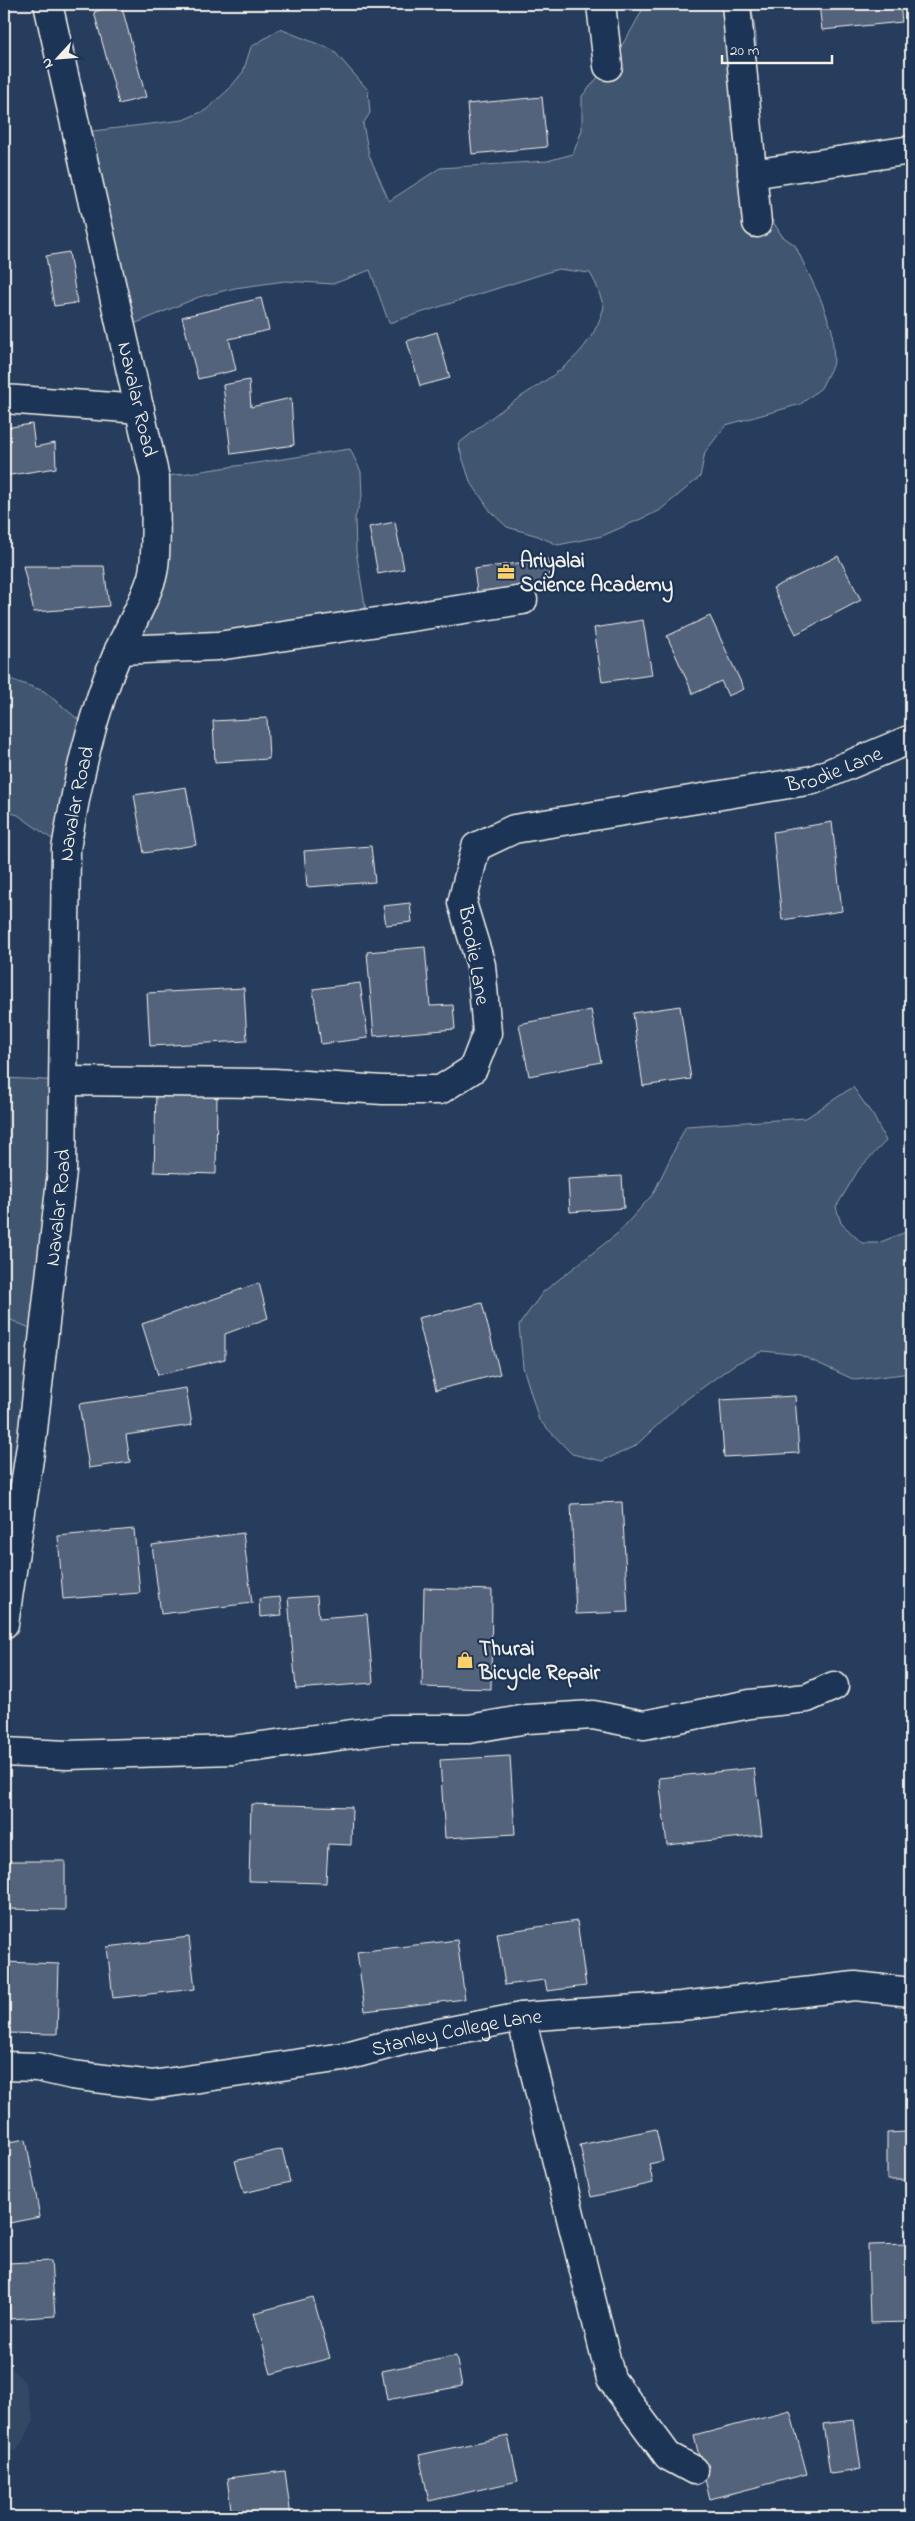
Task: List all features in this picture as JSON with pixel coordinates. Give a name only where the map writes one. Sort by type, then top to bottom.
[{"type":"street","points":[[601,4],[608,66]]},
{"type":"street","points":[[736,4],[758,223]]},
{"type":"street","name":"Navalar Road","points":[[4,1624],[32,1439],[62,1171],[65,1081],[66,849],[74,801],[92,730],[119,650],[137,618],[152,576],[155,478],[50,5]]},
{"type":"street","points":[[752,174],[911,150]]},
{"type":"street","points":[[4,399],[140,409]]},
{"type":"street","points":[[119,650],[218,646],[523,600]]},
{"type":"street","name":"Brodie Lane","points":[[65,1081],[274,1083],[383,1090],[440,1090],[474,1069],[487,1034],[481,965],[462,903],[476,847],[514,829],[813,780],[911,739]]},
{"type":"street","points":[[4,1752],[68,1756],[233,1750],[390,1729],[469,1729],[527,1719],[593,1715],[644,1725],[750,1704],[807,1698],[834,1686]]},
{"type":"street","name":"Stanley College Lane","points":[[4,2066],[38,2067],[72,2075],[152,2085],[343,2057],[409,2040],[522,2017],[681,2006],[855,1986],[911,1992]]},
{"type":"street","points":[[522,2017],[611,2379],[668,2456],[694,2470]]},
{"type":"shaded area","points":[[645,4],[751,4],[756,36],[757,175],[772,220],[782,236],[795,245],[821,300],[832,330],[834,362],[821,388],[801,404],[726,425],[705,452],[700,477],[659,511],[602,536],[558,545],[538,536],[507,527],[491,512],[470,481],[458,444],[503,409],[554,375],[589,340],[604,307],[590,273],[558,269],[389,323],[370,270],[333,284],[285,281],[235,288],[199,297],[122,329],[77,133],[183,120],[206,110],[229,89],[243,72],[251,47],[280,29],[333,50],[368,90],[370,113],[363,124],[369,155],[389,201],[440,168],[547,161],[573,154],[582,130],[582,96],[617,52]]},
{"type":"shaded area","points":[[350,449],[361,472],[362,496],[355,518],[356,551],[368,623],[119,650],[137,618],[155,478]]},
{"type":"shaded area","points":[[4,677],[44,691],[92,731],[66,849],[18,815],[4,811]]},
{"type":"shaded area","points":[[4,1078],[65,1081],[44,1334],[4,1317]]},
{"type":"shaded area","points":[[853,1087],[874,1117],[886,1141],[859,1169],[836,1207],[841,1223],[862,1243],[878,1243],[911,1230],[911,1373],[855,1380],[800,1355],[763,1351],[735,1364],[680,1404],[634,1447],[602,1461],[572,1454],[539,1420],[523,1367],[519,1325],[543,1292],[618,1233],[653,1194],[686,1126],[806,1118]]},
{"type":"shaded area","points":[[4,1317],[44,1334],[4,1624]]},
{"type":"shaded area","points":[[4,2359],[25,2383],[34,2421],[17,2450],[4,2453]]},
{"type":"building","points":[[121,4],[146,97],[119,104],[94,12]]},
{"type":"building","points":[[819,4],[900,4],[902,22],[822,30]]},
{"type":"building","points":[[542,97],[547,147],[472,154],[467,104]]},
{"type":"building","points":[[4,184],[9,230],[4,231]]},
{"type":"building","points":[[69,252],[77,303],[54,306],[46,256]]},
{"type":"building","points":[[261,298],[269,330],[229,339],[236,370],[198,379],[182,317]]},
{"type":"building","points":[[437,332],[450,378],[420,386],[407,341]]},
{"type":"building","points":[[249,380],[251,407],[291,398],[294,445],[231,454],[223,385]]},
{"type":"building","points":[[32,424],[35,447],[55,443],[56,468],[4,476],[4,428]]},
{"type":"building","points":[[395,522],[404,569],[378,574],[369,527]]},
{"type":"building","points":[[838,556],[861,600],[796,634],[773,588]]},
{"type":"building","points":[[548,559],[552,589],[478,599],[474,569]]},
{"type":"building","points":[[23,566],[104,566],[109,606],[34,612]]},
{"type":"building","points":[[710,616],[744,689],[728,696],[721,681],[693,694],[667,636]]},
{"type":"building","points":[[643,620],[652,675],[602,682],[594,628]]},
{"type":"building","points":[[267,718],[269,759],[215,762],[213,721]]},
{"type":"building","points":[[186,787],[196,845],[144,853],[134,795]]},
{"type":"building","points":[[832,822],[842,911],[782,920],[773,832]]},
{"type":"building","points":[[371,846],[375,882],[307,887],[304,851]]},
{"type":"building","points":[[410,903],[412,922],[386,925],[383,906]]},
{"type":"building","points":[[425,947],[430,1006],[453,1005],[455,1029],[374,1036],[367,952]]},
{"type":"building","points":[[360,983],[368,1038],[321,1044],[313,989]]},
{"type":"building","points":[[244,988],[247,1041],[150,1046],[147,993]]},
{"type":"building","points":[[680,1006],[691,1079],[643,1086],[633,1013]]},
{"type":"building","points":[[591,1010],[601,1062],[529,1076],[519,1024]]},
{"type":"building","points":[[156,1091],[217,1094],[216,1174],[154,1172]]},
{"type":"building","points":[[622,1176],[624,1208],[570,1212],[568,1179]]},
{"type":"building","points":[[259,1283],[268,1318],[225,1334],[225,1359],[158,1375],[142,1324]]},
{"type":"building","points":[[482,1303],[500,1374],[436,1390],[418,1318]]},
{"type":"building","points":[[186,1388],[192,1425],[126,1435],[130,1462],[89,1468],[79,1404]]},
{"type":"building","points":[[795,1396],[799,1453],[724,1457],[720,1400]]},
{"type":"building","points":[[622,1502],[628,1612],[576,1614],[571,1504]]},
{"type":"building","points":[[134,1529],[140,1593],[63,1599],[58,1536]]},
{"type":"building","points":[[243,1533],[252,1603],[161,1614],[152,1545]]},
{"type":"building","points":[[424,1588],[492,1590],[491,1689],[422,1687]]},
{"type":"building","points":[[317,1596],[319,1618],[367,1614],[373,1683],[296,1689],[288,1598]]},
{"type":"building","points":[[280,1597],[282,1615],[260,1617],[259,1599]]},
{"type":"building","points":[[510,1756],[515,1834],[445,1838],[440,1760]]},
{"type":"building","points":[[754,1768],[762,1835],[667,1845],[659,1778]]},
{"type":"building","points":[[251,1804],[352,1807],[351,1845],[328,1844],[326,1883],[249,1881]]},
{"type":"building","points":[[4,1861],[65,1861],[65,1910],[4,1909]]},
{"type":"building","points":[[577,1921],[586,1986],[547,1991],[545,1980],[505,1985],[497,1933]]},
{"type":"building","points":[[189,1937],[195,1989],[113,1998],[107,1947]]},
{"type":"building","points":[[457,1940],[465,1999],[365,2011],[357,1952]]},
{"type":"building","points":[[4,1962],[59,1964],[57,2034],[4,2033]]},
{"type":"building","points":[[656,2129],[663,2161],[649,2164],[653,2183],[591,2197],[580,2145]]},
{"type":"building","points":[[906,2132],[906,2180],[887,2180],[887,2133]]},
{"type":"building","points":[[26,2139],[40,2217],[4,2224],[4,2143]]},
{"type":"building","points":[[282,2149],[290,2182],[244,2193],[235,2161]]},
{"type":"building","points":[[911,2244],[911,2322],[870,2323],[868,2245]]},
{"type":"building","points":[[51,2261],[55,2316],[10,2319],[7,2263]]},
{"type":"building","points":[[313,2297],[330,2358],[271,2374],[254,2313]]},
{"type":"building","points":[[456,2356],[462,2386],[387,2400],[382,2371]]},
{"type":"building","points":[[790,2411],[807,2474],[710,2499],[694,2436]]},
{"type":"building","points":[[854,2420],[861,2470],[830,2474],[823,2424]]},
{"type":"building","points":[[508,2436],[518,2481],[429,2501],[419,2455]]},
{"type":"building","points":[[285,2471],[291,2517],[232,2517],[227,2478]]},
{"type":"place","name":"Ariyalai Science Academy","points":[[506,572]]},
{"type":"place","name":"Thurai Bicycle Repair","points":[[465,1660]]}]
